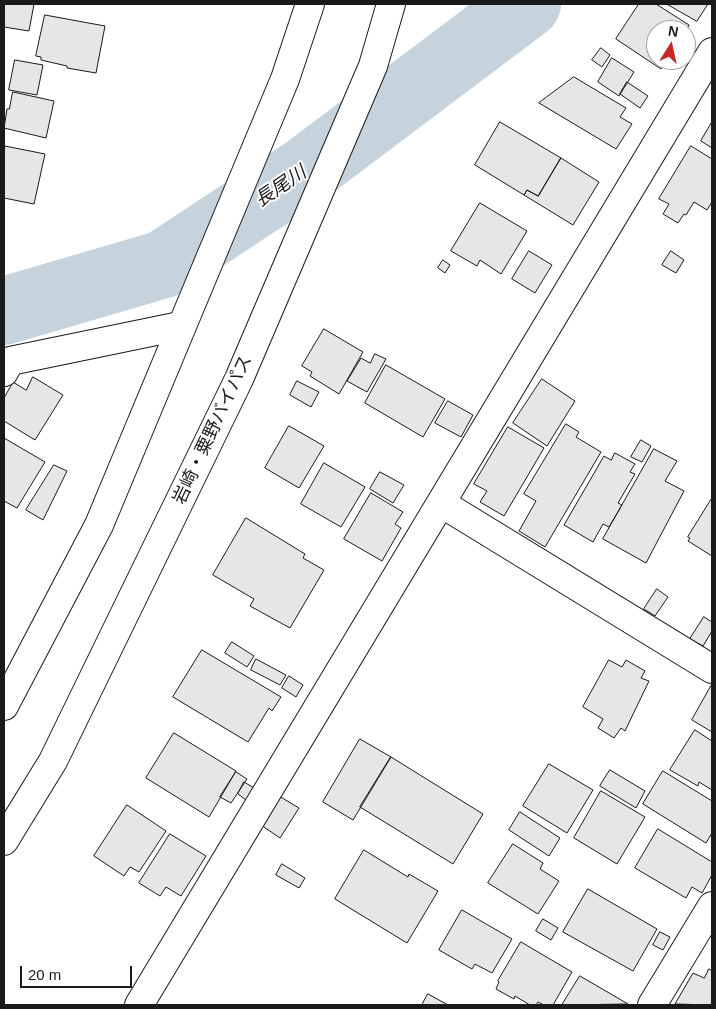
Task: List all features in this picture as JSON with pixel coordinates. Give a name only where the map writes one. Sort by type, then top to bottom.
[{"type":"main road","points":[[4,706],[99,525],[180,326],[285,79],[310,4]]},
{"type":"main road","name":"岩崎・粟野バイパス","points":[[4,841],[53,761],[239,379],[373,66],[391,4]]},
{"type":"main road","points":[[138,1005],[712,52]]},
{"type":"main road","points":[[4,372],[10,360],[180,326]]},
{"type":"main road","points":[[441,503],[712,669]]},
{"type":"main road","points":[[652,1005],[712,906]]},
{"type":"building","points":[[4,4],[34,4],[29,31],[4,27]]},
{"type":"building","points":[[639,4],[656,4],[681,20],[646,20],[646,59],[616,39]]},
{"type":"building","points":[[667,4],[708,4],[697,21]]},
{"type":"building","points":[[45,15],[105,26],[96,73],[67,68],[67,66],[41,60],[41,57],[36,56]]},
{"type":"building","points":[[601,48],[610,55],[602,67],[592,60]]},
{"type":"building","points":[[612,58],[634,72],[619,96],[598,82]]},
{"type":"building","points":[[15,60],[43,65],[37,95],[9,90]]},
{"type":"building","points":[[574,77],[626,108],[620,117],[632,124],[616,149],[539,103]]},
{"type":"building","points":[[627,82],[648,96],[640,108],[620,94]]},
{"type":"building","points":[[13,92],[54,101],[46,138],[4,128],[7,109],[9,109]]},
{"type":"building","points":[[500,122],[561,158],[538,196],[527,190],[524,195],[475,165]]},
{"type":"building","points":[[712,122],[712,148],[701,141]]},
{"type":"building","points":[[5,146],[45,154],[34,204],[4,198]]},
{"type":"building","points":[[691,146],[712,159],[712,202],[707,210],[694,202],[686,215],[684,214],[678,223],[663,214],[669,204],[659,199]]},
{"type":"building","points":[[561,158],[599,182],[573,225],[524,195],[527,190],[538,196]]},
{"type":"building","points":[[480,203],[527,231],[501,274],[480,260],[477,266],[451,251]]},
{"type":"building","points":[[529,251],[552,265],[535,293],[512,279]]},
{"type":"building","points":[[671,251],[684,260],[676,273],[662,265]]},
{"type":"building","points":[[443,260],[450,265],[445,273],[438,268]]},
{"type":"building","points":[[324,329],[363,352],[339,394],[310,376],[312,372],[302,366]]},
{"type":"building","points":[[375,354],[386,359],[367,392],[347,381],[361,358],[370,363]]},
{"type":"building","points":[[386,365],[445,399],[423,437],[365,403]]},
{"type":"building","points":[[33,377],[63,395],[35,440],[4,421],[4,398],[13,382],[26,390]]},
{"type":"building","points":[[542,379],[575,401],[547,446],[513,423]]},
{"type":"building","points":[[297,381],[319,392],[311,407],[290,395]]},
{"type":"building","points":[[448,401],[473,415],[461,437],[435,423]]},
{"type":"building","points":[[566,424],[579,432],[576,437],[601,452],[545,547],[519,531],[536,501],[524,494]]},
{"type":"building","points":[[289,426],[324,446],[299,488],[265,468]]},
{"type":"building","points":[[508,427],[544,448],[504,516],[480,502],[487,491],[474,484]]},
{"type":"building","points":[[4,438],[45,462],[17,508],[4,501]]},
{"type":"building","points":[[641,440],[651,446],[642,462],[631,457]]},
{"type":"building","points":[[654,449],[677,461],[665,481],[684,491],[646,563],[603,539]]},
{"type":"building","points":[[615,453],[635,464],[630,472],[635,474],[618,503],[622,505],[609,527],[603,524],[593,542],[564,525],[604,456],[611,460]]},
{"type":"building","points":[[324,463],[365,487],[341,527],[301,504]]},
{"type":"building","points":[[54,465],[67,471],[43,520],[26,510]]},
{"type":"building","points":[[380,472],[404,485],[393,503],[370,489]]},
{"type":"building","points":[[371,493],[403,512],[395,524],[401,528],[382,561],[344,539]]},
{"type":"building","points":[[712,498],[712,556],[688,541],[690,538],[688,537]]},
{"type":"building","points":[[246,518],[305,554],[303,558],[324,570],[290,628],[250,606],[254,599],[213,575]]},
{"type":"building","points":[[657,589],[668,597],[655,616],[644,609]]},
{"type":"building","points":[[704,617],[712,622],[712,631],[703,646],[690,639]]},
{"type":"building","points":[[232,642],[254,656],[247,667],[225,653]]},
{"type":"building","points":[[202,650],[281,697],[272,711],[269,708],[248,742],[173,697]]},
{"type":"building","points":[[256,659],[286,675],[280,685],[251,670]]},
{"type":"building","points":[[609,660],[622,667],[626,660],[645,671],[641,678],[649,681],[625,731],[621,728],[614,738],[598,728],[603,719],[583,707]]},
{"type":"building","points":[[289,676],[303,685],[296,697],[282,688]]},
{"type":"building","points":[[712,684],[712,732],[692,720]]},
{"type":"building","points":[[695,730],[712,741],[712,790],[699,782],[698,786],[670,770]]},
{"type":"building","points":[[174,733],[236,771],[209,817],[146,778]]},
{"type":"building","points":[[360,739],[391,757],[353,820],[323,802]]},
{"type":"building","points":[[391,757],[483,814],[453,864],[360,807]]},
{"type":"building","points":[[549,764],[593,790],[567,833],[523,806]]},
{"type":"building","points":[[610,770],[645,791],[636,808],[600,786]]},
{"type":"building","points":[[663,771],[712,801],[712,833],[706,843],[643,804]]},
{"type":"building","points":[[236,772],[247,779],[231,803],[220,797]]},
{"type":"building","points":[[244,782],[254,788],[246,800],[238,794]]},
{"type":"building","points":[[601,791],[645,817],[617,864],[574,838]]},
{"type":"building","points":[[279,796],[299,808],[280,838],[261,825]]},
{"type":"building","points":[[127,805],[166,831],[139,872],[130,867],[124,876],[94,856]]},
{"type":"building","points":[[520,812],[560,838],[549,856],[509,830]]},
{"type":"building","points":[[658,829],[712,862],[712,875],[702,893],[692,887],[686,898],[635,868]]},
{"type":"building","points":[[170,834],[206,856],[181,896],[166,887],[160,896],[139,883]]},
{"type":"building","points":[[513,844],[543,863],[540,869],[559,881],[538,914],[488,883]]},
{"type":"building","points":[[364,850],[408,877],[409,874],[438,891],[407,943],[335,899]]},
{"type":"building","points":[[282,864],[305,878],[299,888],[276,875]]},
{"type":"building","points":[[588,889],[657,929],[633,971],[563,932]]},
{"type":"building","points":[[462,910],[512,939],[492,973],[475,964],[472,969],[439,950]]},
{"type":"building","points":[[543,919],[558,928],[551,940],[536,931]]},
{"type":"building","points":[[660,932],[670,937],[663,950],[653,945]]},
{"type":"building","points":[[521,942],[572,972],[553,1005],[544,1005],[538,1002],[536,1005],[530,1005],[515,996],[514,999],[496,989],[498,981]]},
{"type":"building","points":[[709,969],[712,971],[712,1005],[675,1004],[693,973],[704,978]]},
{"type":"building","points":[[580,976],[628,1004],[562,1005]]},
{"type":"building","points":[[428,994],[448,1005],[422,1005]]},
{"type":"waterway","name":"長尾川","points":[[4,311],[164,264],[305,171],[527,4]]}]
